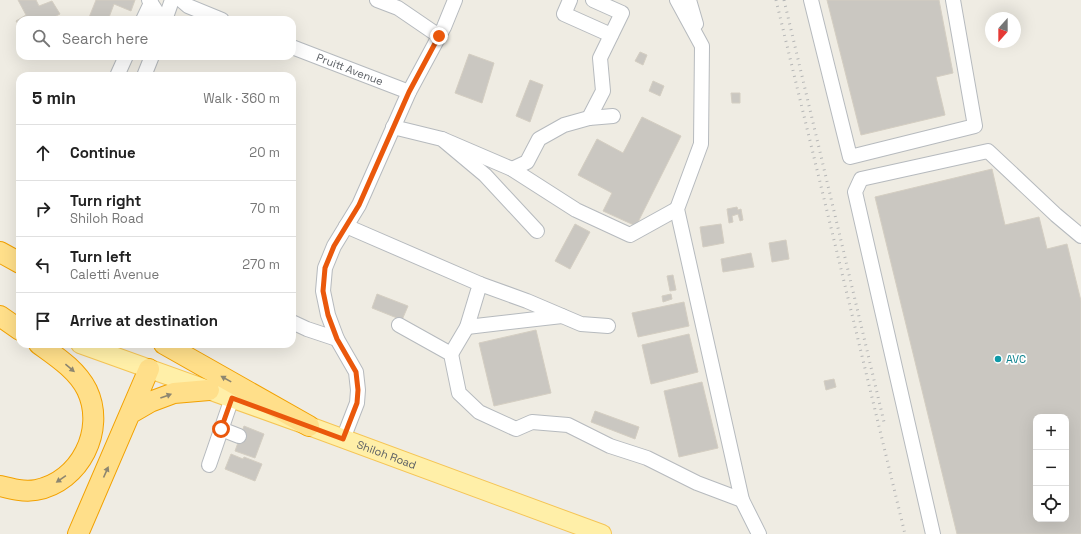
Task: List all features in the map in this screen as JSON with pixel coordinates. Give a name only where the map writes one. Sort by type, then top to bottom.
[{"type":"highway","points":[[0,252],[16,261]]},
{"type":"highway","points":[[0,315],[16,327]]},
{"type":"highway","points":[[0,486],[22,490],[35,490],[47,487],[59,481],[71,471],[80,461],[88,447],[93,431],[94,415],[92,403],[87,390],[77,374],[44,348]]},
{"type":"highway","points":[[171,348],[309,426]]},
{"type":"highway","points":[[78,534],[149,369]]},
{"type":"highway","points":[[131,413],[150,402],[174,393],[209,390]]},
{"type":"main road","points":[[0,315],[16,321]]},
{"type":"main road","name":"Shiloh Road","points":[[91,348],[309,426],[602,534]]},
{"type":"street","points":[[166,16],[172,0]]},
{"type":"street","points":[[181,0],[188,6],[212,16]]},
{"type":"street","points":[[377,0],[398,8],[439,36]]},
{"type":"street","points":[[343,439],[357,403],[358,390],[356,372],[337,339],[328,315],[323,291],[325,268],[334,246],[359,205],[409,92],[439,36],[455,0]]},
{"type":"street","points":[[570,0],[564,14],[611,35]]},
{"type":"street","points":[[589,118],[603,91],[600,58],[622,13],[593,0]]},
{"type":"street","points":[[677,0],[702,46]]},
{"type":"street","points":[[690,0],[702,46],[702,144],[677,209],[742,500],[759,534]]},
{"type":"street","points":[[811,0],[850,157],[975,126],[953,0]]},
{"type":"street","points":[[150,2],[161,16]]},
{"type":"street","points":[[145,16],[150,2]]},
{"type":"street","name":"Pruitt Avenue","points":[[296,49],[409,92]]},
{"type":"street","points":[[119,72],[124,60]]},
{"type":"street","points":[[146,72],[150,60]]},
{"type":"street","points":[[512,169],[527,162],[539,139],[564,125],[589,118],[613,116]]},
{"type":"street","points":[[393,127],[442,140],[512,169],[576,210],[630,235],[677,209]]},
{"type":"street","points":[[442,140],[485,175],[537,231]]},
{"type":"street","points":[[933,534],[855,192],[861,179],[988,151],[1056,215],[1081,236]]},
{"type":"street","points":[[346,226],[480,284],[527,301],[581,324],[608,326]]},
{"type":"street","points":[[480,284],[467,327],[451,354],[459,393],[479,412],[516,429],[532,422],[568,425],[610,446],[647,458],[697,483],[742,500]]},
{"type":"street","points":[[467,327],[562,316]]},
{"type":"street","points":[[296,324],[337,339]]},
{"type":"street","points":[[399,325],[451,354]]},
{"type":"street","points":[[209,465],[232,398]]},
{"type":"street","points":[[221,429],[239,436]]},
{"type":"building","points":[[18,0],[36,0],[39,6],[52,1],[60,14],[56,16],[24,16],[26,15]]},
{"type":"building","points":[[96,0],[135,0],[131,11],[114,4],[110,16],[90,16]]},
{"type":"building","points":[[827,0],[939,0],[953,73],[936,77],[945,115],[861,135]]},
{"type":"building","points":[[640,52],[647,55],[643,65],[635,61]]},
{"type":"building","points":[[469,54],[494,63],[482,103],[455,93]]},
{"type":"building","points":[[530,80],[543,85],[530,122],[516,116]]},
{"type":"building","points":[[653,81],[664,86],[660,96],[649,91]]},
{"type":"building","points":[[731,93],[740,93],[740,103],[732,103]]},
{"type":"building","points":[[642,117],[681,136],[636,226],[603,211],[612,193],[578,175],[597,139],[623,153]]},
{"type":"building","name":"AVC","points":[[992,169],[1005,225],[1039,217],[1047,249],[1067,244],[1081,301],[1081,534],[957,534],[875,197]]},
{"type":"building","points":[[737,207],[738,210],[741,209],[743,220],[740,221],[738,214],[732,216],[733,222],[729,223],[727,209]]},
{"type":"building","points":[[575,224],[590,232],[570,269],[555,261]]},
{"type":"building","points":[[721,224],[724,243],[703,247],[700,227]]},
{"type":"building","points":[[786,240],[789,259],[772,262],[769,243]]},
{"type":"building","points":[[751,253],[754,267],[723,272],[721,259]]},
{"type":"building","points":[[673,275],[676,290],[670,291],[667,276]]},
{"type":"building","points":[[377,294],[408,306],[402,320],[372,308]]},
{"type":"building","points":[[671,294],[672,299],[663,302],[662,296]]},
{"type":"building","points":[[684,302],[689,326],[638,337],[632,313]]},
{"type":"building","points":[[536,330],[551,393],[494,406],[479,343]]},
{"type":"building","points":[[689,334],[698,372],[651,384],[642,345]]},
{"type":"building","points":[[834,379],[836,387],[826,390],[824,381]]},
{"type":"building","points":[[702,382],[718,448],[679,457],[664,391]]},
{"type":"building","points":[[595,411],[639,427],[635,439],[591,422]]},
{"type":"building","points":[[244,426],[264,434],[255,458],[235,451]]},
{"type":"building","points":[[231,454],[262,464],[255,481],[225,469]]},
{"type":"railway","points":[[776,0],[905,534]]},
{"type":"railway","points":[[784,0],[884,422]]},
{"type":"place","name":"AVC","points":[[998,359]]},
{"type":"route","points":[[221,429],[232,398],[343,439],[357,403],[358,390],[356,372],[337,339],[328,315],[323,291],[325,268],[334,246],[359,205],[409,92],[439,36]]}]
